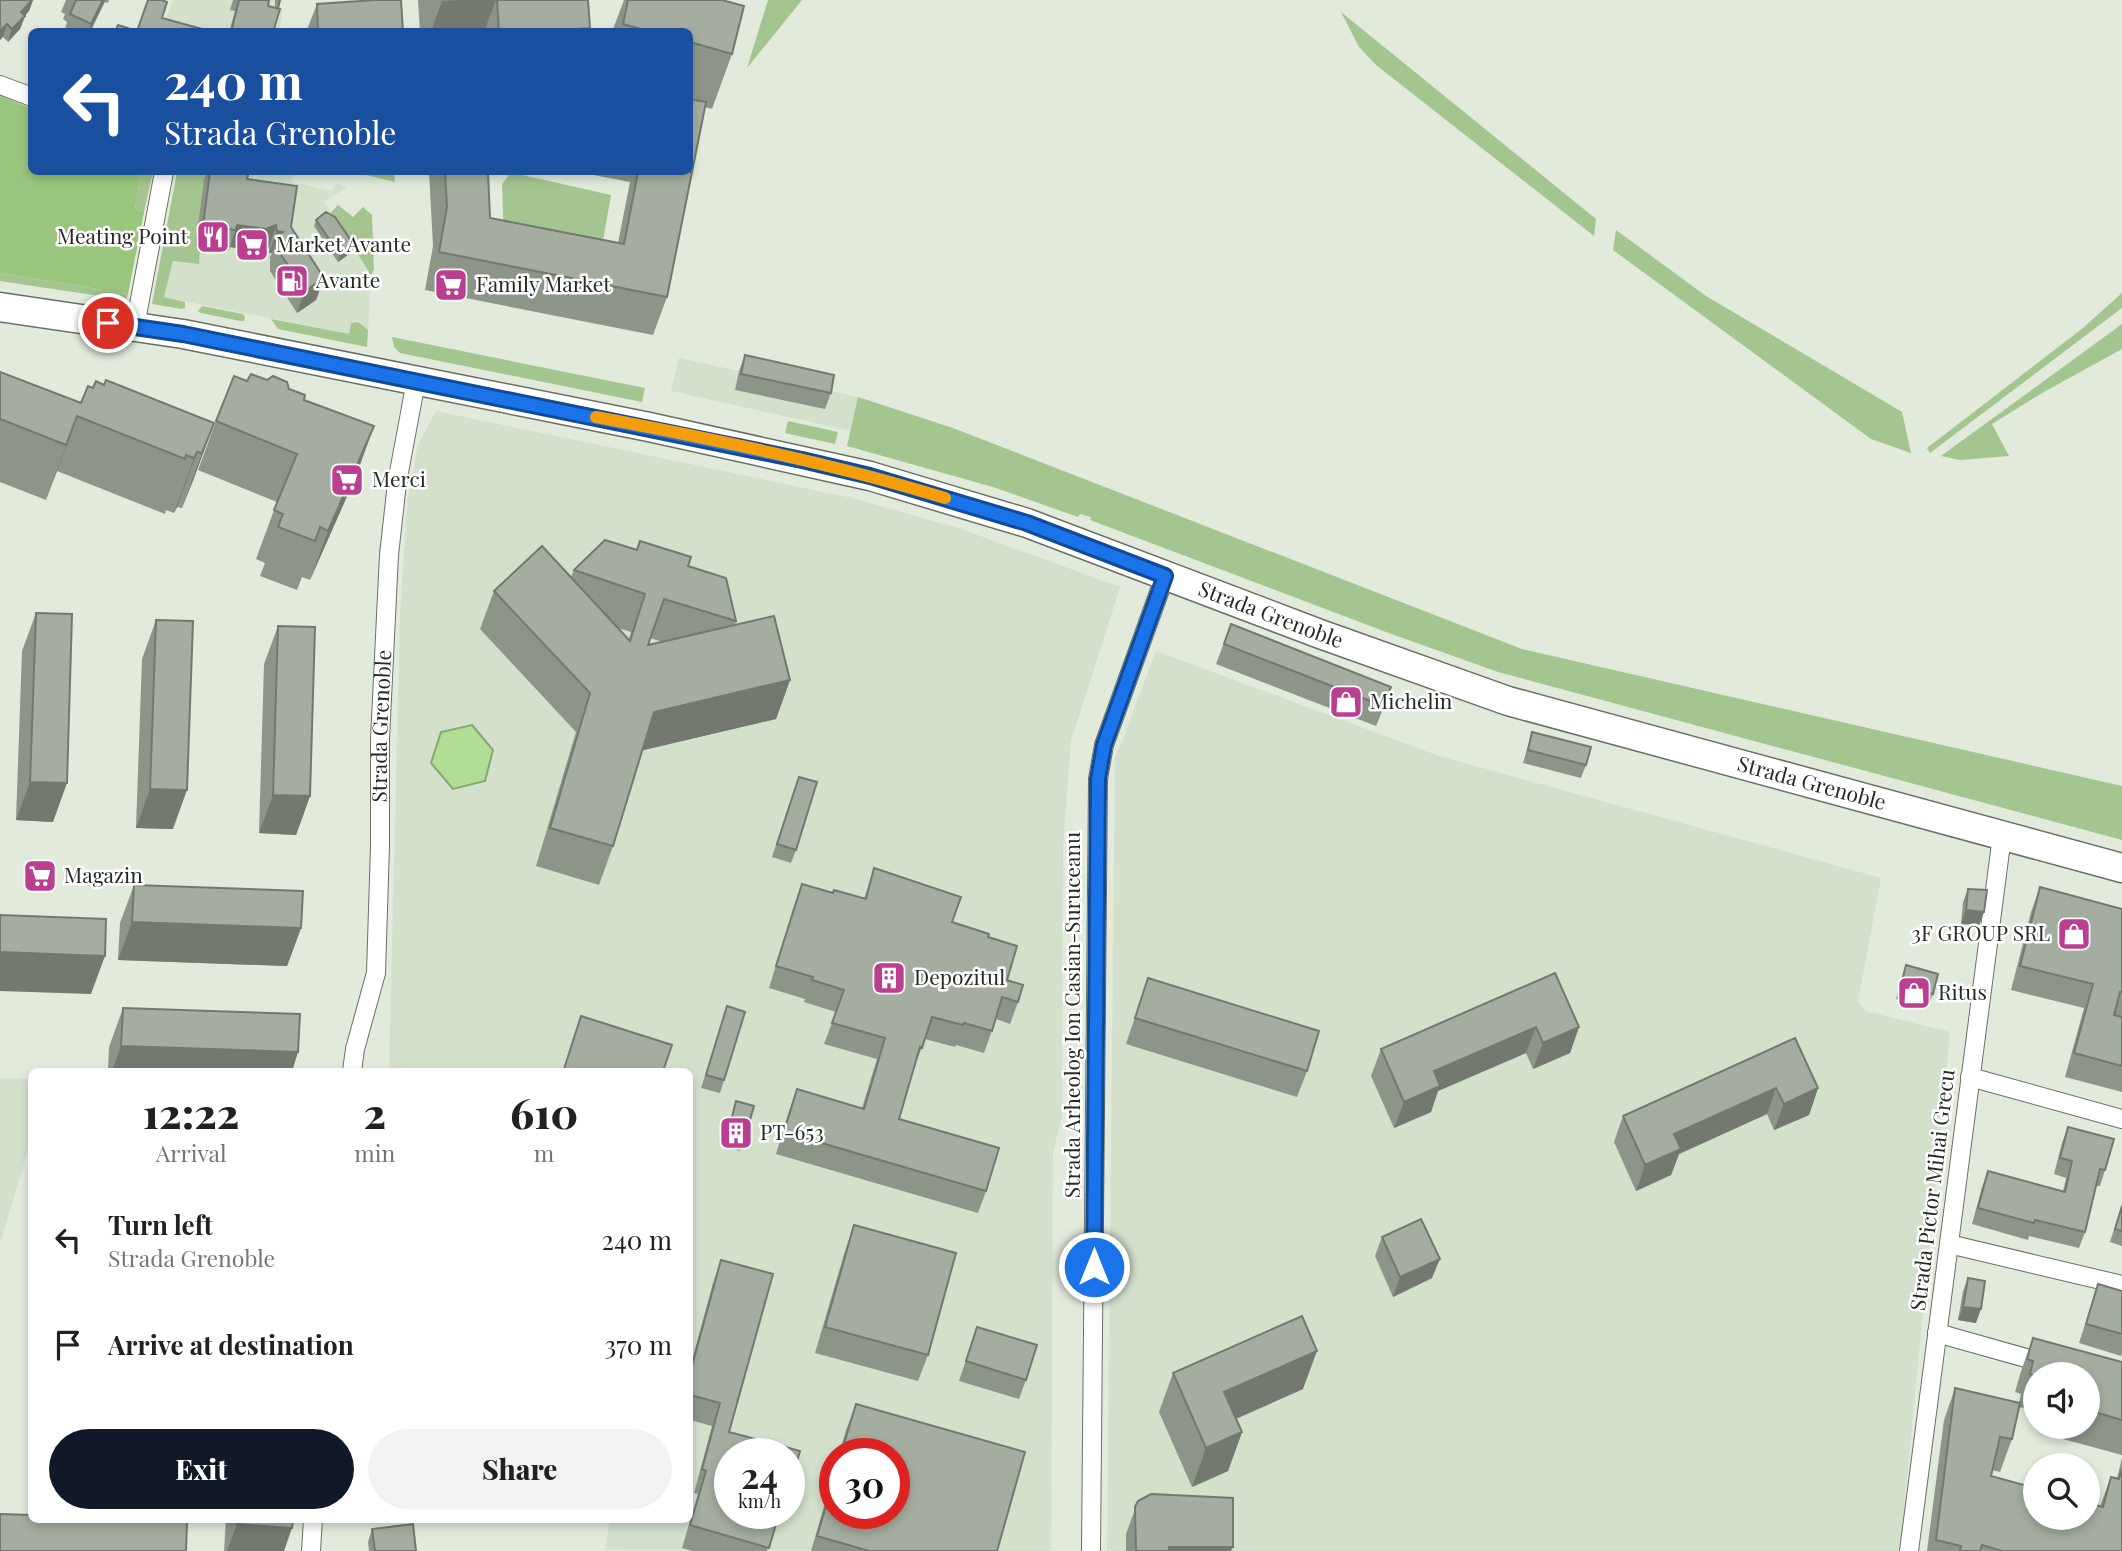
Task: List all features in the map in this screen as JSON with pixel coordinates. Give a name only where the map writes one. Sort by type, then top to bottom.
[{"type":"main road","name":"Strada Grenoble","points":[[0,306],[135,326],[649,427],[870,476],[1027,523],[1508,701],[2122,868]]},
{"type":"street","points":[[0,85],[28,96]]},
{"type":"street","points":[[135,326],[163,175]]},
{"type":"street","name":"Strada Grenoble","points":[[352,1068],[376,972],[380,739],[388,555],[397,483],[416,381]]},
{"type":"street","name":"Strada Arheolog Ion Casian-Suruceanu","points":[[1091,1551],[1098,779],[1104,745],[1165,576]]},
{"type":"street","name":"Strada Pictor Mihai Grecu","points":[[1909,1551],[2002,835]]},
{"type":"street","points":[[1970,1077],[2122,1119]]},
{"type":"street","points":[[1949,1244],[2122,1285]]},
{"type":"street","points":[[1937,1333],[2040,1362]]},
{"type":"street","points":[[311,1551],[313,1523]]},
{"type":"shaded area","points":[[173,0],[277,0],[283,12],[280,28],[162,28]]},
{"type":"shaded area","points":[[768,0],[802,0],[747,68]]},
{"type":"shaded area","points":[[1341,12],[1596,219],[1594,236],[1376,65],[1359,47]]},
{"type":"shaded area","points":[[0,96],[28,107],[28,175],[141,175],[135,209],[144,212],[128,294],[0,273]]},
{"type":"shaded area","points":[[141,175],[152,175],[144,212],[135,209]]},
{"type":"shaded area","points":[[176,175],[214,175],[204,180],[195,246],[200,247],[199,264],[173,261],[164,297],[185,302],[185,308],[152,304]]},
{"type":"shaded area","points":[[185,175],[293,175],[292,182],[332,191],[335,183],[347,187],[324,202],[371,275],[368,330],[358,322],[351,323],[349,334],[164,297],[173,261],[199,264]]},
{"type":"shaded area","points":[[366,175],[394,175],[395,182]]},
{"type":"shaded area","points":[[509,175],[522,175],[611,195],[600,258],[504,241],[502,184]]},
{"type":"shaded area","points":[[338,205],[353,217],[363,207],[372,215],[374,270],[371,275],[331,212]]},
{"type":"shaded area","points":[[1616,230],[1706,296],[1902,412],[1911,453],[1871,439],[1613,250]]},
{"type":"shaded area","points":[[0,273],[128,294],[126,300],[0,281]]},
{"type":"shaded area","points":[[2122,293],[2122,308],[1930,453],[1927,448],[2083,328]]},
{"type":"shaded area","points":[[202,306],[243,314],[244,321],[201,313],[198,311]]},
{"type":"shaded area","points":[[271,319],[349,334],[351,323],[358,322],[368,330],[367,347],[278,329]]},
{"type":"shaded area","points":[[2122,324],[2122,349],[1992,424],[2009,456],[1960,460],[1941,456]]},
{"type":"shaded area","points":[[392,337],[645,388],[642,402],[400,353],[394,347]]},
{"type":"shaded area","points":[[679,358],[858,397],[851,431],[671,391]]},
{"type":"shaded area","points":[[858,397],[953,428],[1522,649],[2122,786],[2122,840],[1498,672],[1090,520],[1091,517],[1080,514],[1078,517],[993,487],[847,446]]},
{"type":"shaded area","points":[[436,411],[852,498],[958,528],[1120,587],[1071,741],[1063,846],[1062,1116],[1053,1152],[1051,1551],[605,1550],[609,1523],[693,1523],[693,1068],[389,1068],[400,615],[407,504],[418,444]]},
{"type":"shaded area","points":[[788,421],[838,432],[835,444],[785,433]]},
{"type":"shaded area","points":[[1156,651],[1439,756],[1881,878],[1858,1001],[1866,1011],[1950,1032],[1900,1551],[1107,1551],[1115,759]]},
{"type":"shaded area","points":[[472,725],[493,750],[485,781],[453,789],[431,763],[441,732]]},
{"type":"shaded area","points":[[0,1078],[28,1079],[28,1150],[0,1243]]},
{"type":"building","points":[[0,0],[32,0],[21,12],[25,16],[12,29],[7,24],[0,31]]},
{"type":"building","points":[[76,0],[103,0],[91,24],[70,14]]},
{"type":"building","points":[[148,0],[162,0],[167,2],[162,18],[198,28],[138,28]]},
{"type":"building","points":[[239,0],[269,0],[268,6],[280,9],[274,28],[232,28]]},
{"type":"building","points":[[401,0],[403,28],[318,28],[317,4]]},
{"type":"building","points":[[497,0],[588,0],[590,28],[499,28]]},
{"type":"building","points":[[628,0],[722,0],[744,6],[732,54],[693,43],[693,28],[637,28],[623,24]]},
{"type":"building","points":[[693,100],[706,102],[693,167]]},
{"type":"building","points":[[210,175],[248,175],[247,179],[297,186],[291,227],[324,278],[305,291],[278,250],[278,235],[283,232],[277,231],[276,225],[266,229],[237,225],[236,230],[203,225]]},
{"type":"building","points":[[445,175],[488,175],[490,218],[624,244],[637,175],[691,175],[667,297],[439,252],[447,207]]},
{"type":"building","points":[[326,212],[335,217],[354,245],[340,255],[316,220]]},
{"type":"building","points":[[745,355],[834,375],[831,393],[741,374]]},
{"type":"building","points":[[0,372],[81,403],[88,386],[93,388],[96,381],[104,385],[106,380],[214,423],[202,453],[197,452],[194,458],[186,455],[185,459],[77,416],[66,445],[0,419]]},
{"type":"building","points":[[251,374],[267,380],[273,376],[287,382],[289,389],[305,395],[304,400],[374,426],[328,531],[320,527],[315,541],[278,527],[283,514],[274,510],[297,454],[216,421],[234,376],[247,381]]},
{"type":"building","points":[[605,540],[637,550],[640,541],[691,557],[688,566],[726,578],[736,621],[664,599],[648,645],[774,616],[790,680],[654,712],[613,846],[550,828],[590,693],[494,591],[542,546],[630,641],[645,594],[574,570]]},
{"type":"building","points":[[36,613],[72,614],[67,783],[30,782]]},
{"type":"building","points":[[156,620],[193,621],[187,790],[150,789]]},
{"type":"building","points":[[1231,624],[1391,687],[1383,706],[1224,644]]},
{"type":"building","points":[[278,626],[315,627],[310,796],[273,795]]},
{"type":"building","points":[[1532,732],[1591,747],[1586,765],[1528,750]]},
{"type":"building","points":[[799,777],[817,782],[796,850],[777,844]]},
{"type":"building","points":[[874,868],[961,897],[952,922],[1017,946],[1007,980],[1023,985],[1018,1002],[1002,997],[992,1031],[932,1017],[922,1048],[920,1047],[899,1119],[999,1148],[986,1191],[784,1132],[797,1089],[864,1109],[885,1038],[832,1023],[844,990],[776,966],[802,884],[866,899]]},
{"type":"building","points":[[134,885],[303,891],[301,928],[132,922]]},
{"type":"building","points":[[2040,887],[2122,909],[2122,992],[2114,1015],[2122,1017],[2122,1066],[2074,1053],[2093,984],[2020,966]]},
{"type":"building","points":[[1968,889],[1987,890],[1984,912],[1966,910]]},
{"type":"building","points":[[0,915],[106,919],[105,956],[0,952]]},
{"type":"building","points":[[1906,965],[1938,974],[1933,994],[1901,985]]},
{"type":"building","points":[[1555,973],[1579,1027],[1543,1043],[1536,1027],[1434,1071],[1440,1086],[1404,1102],[1381,1049]]},
{"type":"building","points":[[1148,978],[1319,1031],[1307,1071],[1135,1018]]},
{"type":"building","points":[[727,1006],[745,1012],[724,1080],[706,1075]]},
{"type":"building","points":[[123,1008],[300,1014],[298,1052],[121,1046]]},
{"type":"building","points":[[581,1016],[672,1045],[664,1068],[564,1068]]},
{"type":"building","points":[[1795,1038],[1818,1088],[1784,1104],[1776,1088],[1674,1134],[1681,1149],[1645,1165],[1623,1116]]},
{"type":"building","points":[[736,1101],[754,1106],[745,1137],[728,1133]]},
{"type":"building","points":[[2068,1127],[2114,1139],[2105,1170],[2100,1169],[2085,1232],[2035,1220],[2034,1223],[1978,1208],[1988,1171],[2065,1192],[2072,1161],[2060,1158]]},
{"type":"building","points":[[2122,1206],[2122,1231],[2115,1229]]},
{"type":"building","points":[[1421,1219],[1440,1259],[1400,1277],[1382,1237]]},
{"type":"building","points":[[854,1225],[956,1253],[928,1355],[825,1327]]},
{"type":"building","points":[[721,1260],[773,1274],[729,1432],[751,1438],[714,1438],[714,1529],[775,1529],[769,1548],[690,1525],[693,1523],[706,1471],[702,1469],[720,1403],[693,1396],[693,1362]]},
{"type":"building","points":[[1968,1278],[1985,1281],[1981,1309],[1963,1307]]},
{"type":"building","points":[[2098,1284],[2122,1291],[2122,1334],[2086,1324]]},
{"type":"building","points":[[1302,1316],[1317,1351],[1224,1392],[1242,1432],[1206,1448],[1173,1373]]},
{"type":"building","points":[[977,1327],[1037,1345],[1026,1380],[966,1361]]},
{"type":"building","points":[[2033,1338],[2122,1362],[2122,1420],[2100,1414],[2100,1362],[2033,1362],[2027,1359]]},
{"type":"building","points":[[1955,1388],[2020,1403],[2012,1439],[2000,1437],[1991,1476],[2023,1485],[2023,1530],[2100,1530],[2100,1506],[2103,1507],[2111,1477],[2119,1479],[2122,1469],[2122,1551],[2002,1551],[1982,1545],[1980,1551],[1960,1551],[1961,1546],[1936,1540]]},
{"type":"building","points":[[856,1404],[1025,1452],[997,1551],[869,1551],[817,1536],[819,1529],[910,1529],[910,1438],[846,1438]]},
{"type":"building","points":[[1151,1494],[1233,1498],[1233,1547],[1169,1547],[1169,1551],[1136,1551],[1135,1507],[1138,1501]]},
{"type":"building","points":[[0,1514],[28,1515],[28,1523],[187,1523],[186,1551],[0,1551]]},
{"type":"building","points":[[237,1523],[293,1523],[292,1528]]},
{"type":"building","points":[[413,1524],[416,1551],[375,1551],[372,1529]]},
{"type":"slow traffic","points":[[596,417],[802,460],[945,498]]},
{"type":"place","name":"Meating Point","points":[[213,237]]},
{"type":"place","name":"Market Avante","points":[[252,245]]},
{"type":"place","name":"Avante","points":[[292,281]]},
{"type":"place","name":"Family Market","points":[[451,285]]},
{"type":"place","name":"Merci","points":[[347,480]]},
{"type":"place","name":"Michelin","points":[[1346,702]]},
{"type":"place","name":"Magazin","points":[[40,876]]},
{"type":"place","name":"3F GROUP SRL","points":[[2074,934]]},
{"type":"place","name":"Depozitul","points":[[889,978]]},
{"type":"place","name":"Ritus","points":[[1914,993]]},
{"type":"place","name":"PT-653","points":[[736,1133]]},
{"type":"route","points":[[108,323],[183,334],[649,427],[870,476],[1027,523],[1165,576],[1104,745],[1098,779],[1094,1267]]}]
